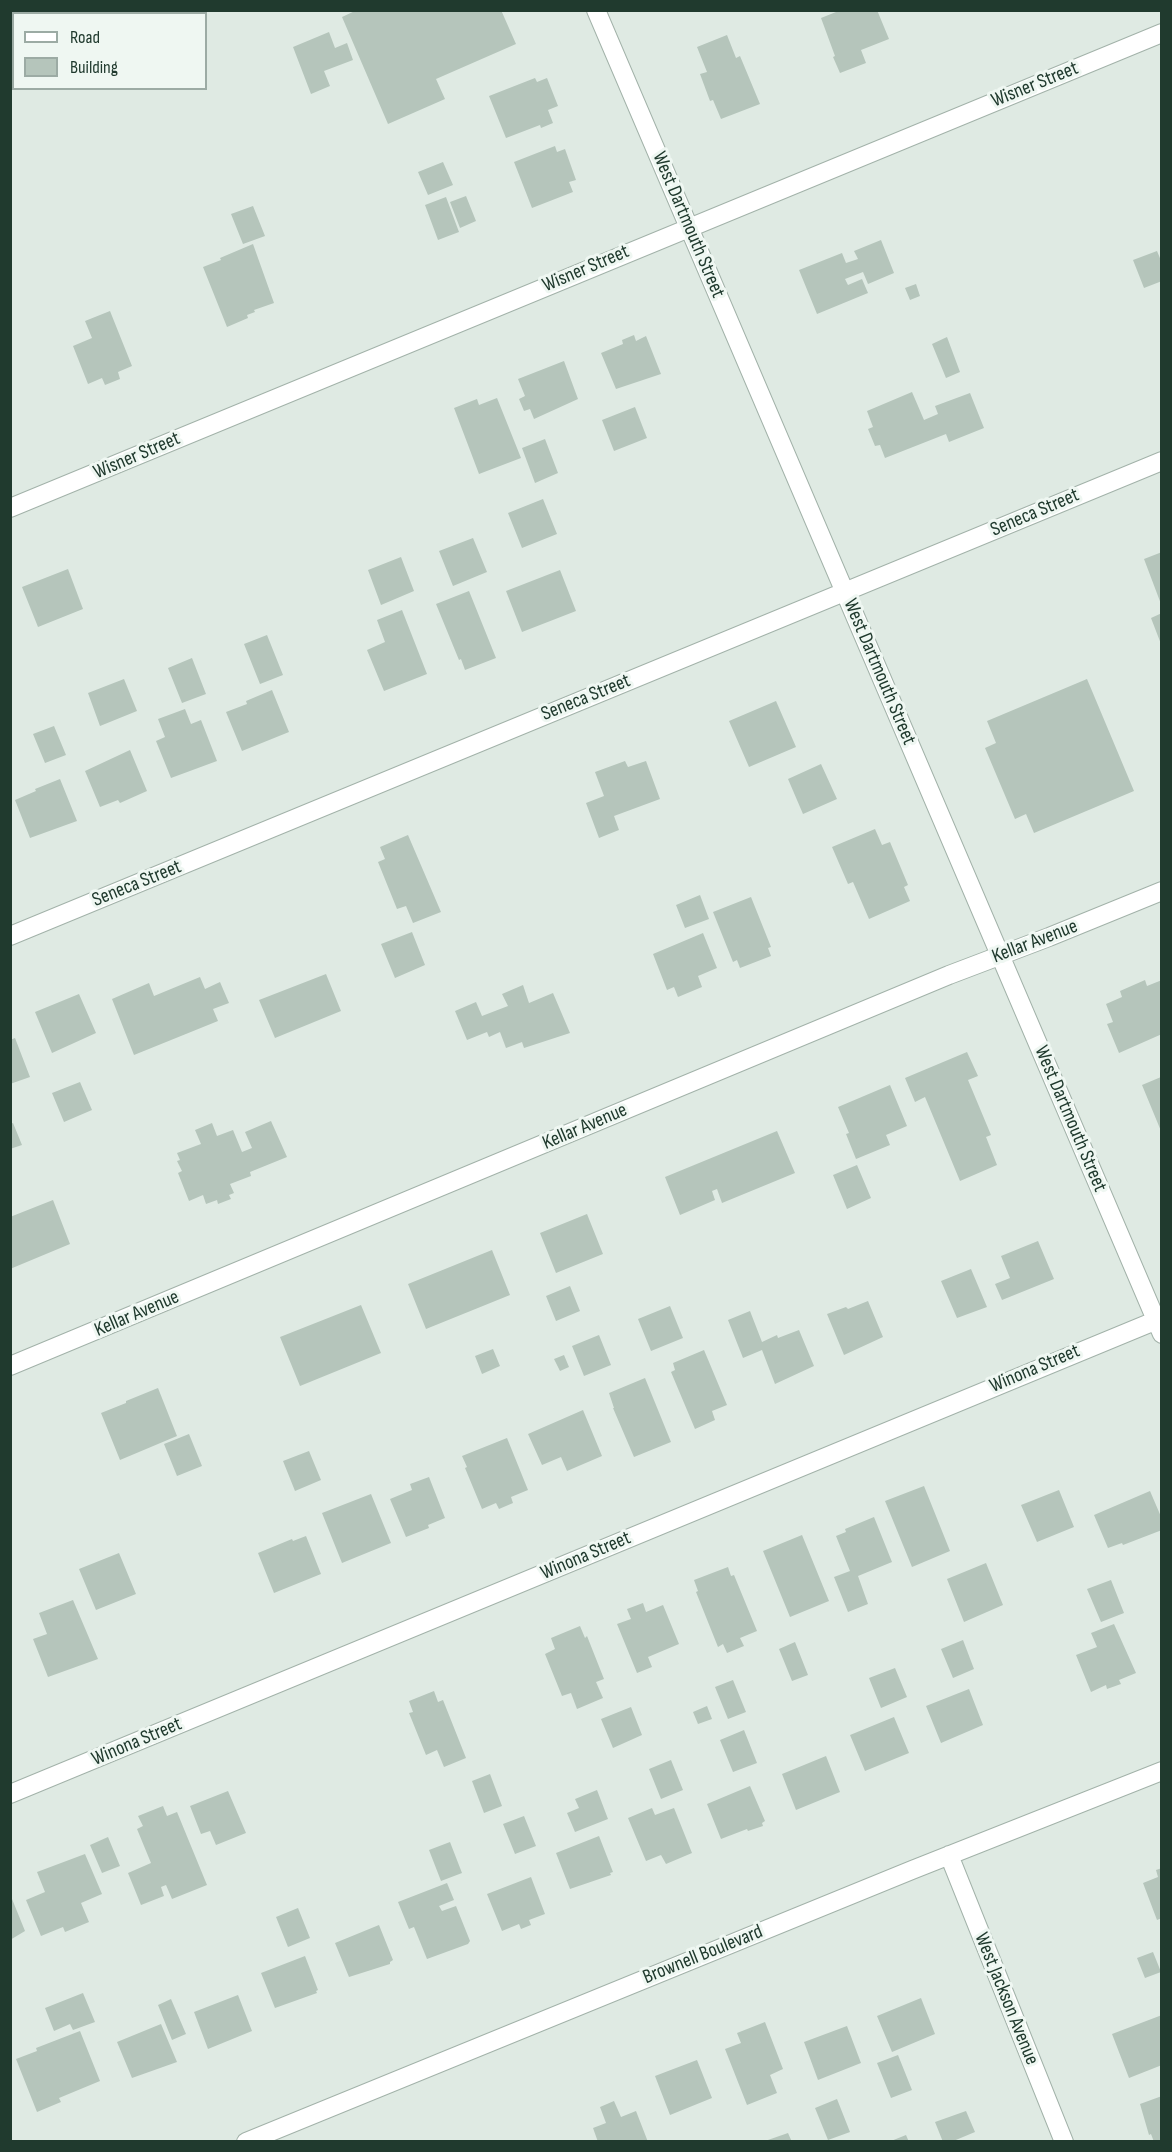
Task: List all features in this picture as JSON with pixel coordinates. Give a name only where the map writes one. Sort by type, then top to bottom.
[{"type":"street","name":"West Dartmouth Street","points":[[596,10],[1159,1324]]},
{"type":"street","name":"Wisner Street","points":[[10,508],[1161,33]]},
{"type":"street","name":"Seneca Street","points":[[10,936],[1161,460]]},
{"type":"street","name":"Kellar Avenue","points":[[10,1366],[1161,891]]},
{"type":"street","name":"Winona Street","points":[[10,1794],[1159,1324]]},
{"type":"street","name":"Brownell Boulevard","points":[[246,2142],[1161,1771]]},
{"type":"street","name":"West Jackson Avenue","points":[[949,1856],[1064,2142]]},
{"type":"building","points":[[357,10],[501,10],[516,44],[436,79],[445,99],[388,124],[342,17]]},
{"type":"building","points":[[841,10],[877,10],[889,39],[861,50],[866,63],[840,73],[821,18]]},
{"type":"building","points":[[329,32],[335,48],[347,43],[353,60],[324,71],[330,86],[311,94],[293,47]]},
{"type":"building","points":[[727,35],[736,58],[740,56],[760,104],[721,119],[713,100],[710,101],[700,74],[707,72],[697,47]]},
{"type":"building","points":[[535,78],[537,82],[547,78],[558,106],[548,110],[553,123],[541,128],[540,125],[506,138],[489,96]]},
{"type":"building","points":[[555,146],[557,152],[565,149],[576,180],[569,182],[573,192],[532,208],[514,162]]},
{"type":"building","points":[[443,162],[453,185],[428,195],[418,172]]},
{"type":"building","points":[[466,196],[476,221],[460,228],[450,202]]},
{"type":"building","points":[[446,197],[459,232],[438,240],[425,205]]},
{"type":"building","points":[[253,206],[265,236],[243,244],[231,214]]},
{"type":"building","points":[[881,240],[894,273],[868,284],[863,272],[845,279],[848,285],[862,279],[868,293],[817,314],[799,270],[842,253],[846,263],[858,259],[854,251]]},
{"type":"building","points":[[253,244],[274,303],[254,310],[255,312],[247,315],[248,318],[227,327],[203,267]]},
{"type":"building","points":[[1157,251],[1162,263],[1162,281],[1144,288],[1133,260]]},
{"type":"building","points":[[916,284],[920,296],[910,300],[905,288]]},
{"type":"building","points":[[110,311],[132,366],[118,372],[120,379],[105,385],[102,378],[88,384],[73,346],[92,338],[85,321]]},
{"type":"building","points":[[634,335],[636,341],[646,336],[661,374],[616,389],[601,353],[623,344],[622,340]]},
{"type":"building","points":[[947,337],[960,372],[946,378],[932,344]]},
{"type":"building","points":[[564,361],[578,399],[534,419],[530,409],[524,411],[519,399],[525,396],[518,379]]},
{"type":"building","points":[[912,392],[924,420],[938,414],[935,406],[970,393],[984,428],[949,442],[946,434],[885,458],[880,445],[875,446],[868,429],[873,427],[867,411]]},
{"type":"building","points":[[497,398],[521,458],[479,474],[454,408],[477,399],[479,405]]},
{"type":"building","points":[[635,407],[647,438],[614,451],[602,420]]},
{"type":"building","points":[[545,439],[558,473],[535,483],[522,448]]},
{"type":"building","points":[[543,499],[557,534],[522,548],[508,513]]},
{"type":"building","points":[[473,538],[487,572],[453,586],[439,551]]},
{"type":"building","points":[[1162,552],[1162,604],[1161,604],[1144,559]]},
{"type":"building","points":[[401,557],[414,591],[381,605],[368,570]]},
{"type":"building","points":[[68,569],[83,609],[38,627],[22,587]]},
{"type":"building","points":[[560,570],[576,611],[522,632],[506,591]]},
{"type":"building","points":[[469,591],[496,658],[465,670],[436,604]]},
{"type":"building","points":[[402,610],[427,674],[384,691],[367,650],[385,642],[377,620]]},
{"type":"building","points":[[1162,613],[1162,644],[1161,644],[1151,618]]},
{"type":"building","points":[[267,635],[283,675],[260,684],[244,644]]},
{"type":"building","points":[[192,658],[206,694],[182,703],[168,668]]},
{"type":"building","points":[[124,679],[137,711],[100,726],[88,693]]},
{"type":"building","points":[[1087,679],[1134,791],[1034,833],[1026,814],[1015,819],[985,748],[996,743],[987,721]]},
{"type":"building","points":[[272,690],[289,732],[242,751],[226,712],[247,704],[246,701]]},
{"type":"building","points":[[776,701],[796,747],[749,767],[729,721]]},
{"type":"building","points":[[185,709],[191,724],[201,720],[217,761],[171,778],[156,741],[165,737],[158,719]]},
{"type":"building","points":[[54,726],[66,755],[45,763],[33,734]]},
{"type":"building","points":[[130,750],[147,791],[120,803],[118,800],[100,807],[85,771]]},
{"type":"building","points":[[625,761],[628,767],[646,761],[660,799],[614,816],[619,830],[599,838],[586,803],[604,796],[595,772]]},
{"type":"building","points":[[821,764],[837,799],[803,814],[788,779]]},
{"type":"building","points":[[60,779],[77,821],[30,838],[15,800]]},
{"type":"building","points":[[875,829],[882,845],[890,842],[908,885],[904,887],[910,901],[869,919],[853,882],[848,884],[832,847]]},
{"type":"building","points":[[408,835],[441,912],[413,923],[406,906],[397,909],[378,862],[385,859],[380,847]]},
{"type":"building","points":[[700,895],[709,919],[685,928],[676,905]]},
{"type":"building","points":[[751,897],[771,947],[768,948],[771,956],[740,968],[737,960],[733,962],[713,912]]},
{"type":"building","points":[[412,932],[425,965],[395,978],[381,944]]},
{"type":"building","points":[[703,933],[717,968],[698,976],[702,987],[678,997],[674,987],[667,990],[653,954]]},
{"type":"building","points":[[326,974],[341,1011],[275,1038],[259,1000]]},
{"type":"building","points":[[200,977],[205,989],[220,982],[229,1003],[213,1009],[218,1021],[134,1055],[112,999],[149,983],[154,996]]},
{"type":"building","points":[[1145,980],[1147,986],[1162,980],[1162,1034],[1119,1053],[1107,1024],[1113,1022],[1106,1004],[1122,997],[1120,991]]},
{"type":"building","points":[[523,985],[529,1003],[553,993],[570,1033],[524,1048],[522,1042],[506,1048],[500,1032],[489,1037],[487,1032],[467,1040],[455,1011],[476,1002],[482,1016],[508,1006],[502,994]]},
{"type":"building","points":[[79,994],[96,1033],[52,1053],[35,1012]]},
{"type":"building","points":[[15,1038],[30,1077],[10,1084],[10,1040]]},
{"type":"building","points":[[967,1052],[978,1076],[968,1080],[991,1135],[986,1137],[997,1165],[960,1181],[925,1097],[915,1102],[905,1078]]},
{"type":"building","points":[[1161,1077],[1161,1131],[1142,1085]]},
{"type":"building","points":[[80,1082],[92,1110],[64,1122],[52,1093]]},
{"type":"building","points":[[890,1085],[907,1126],[886,1135],[890,1145],[856,1159],[846,1134],[849,1133],[838,1107]]},
{"type":"building","points":[[271,1121],[287,1157],[250,1172],[251,1176],[230,1184],[234,1193],[229,1195],[231,1199],[218,1204],[217,1200],[206,1204],[203,1195],[189,1201],[178,1173],[182,1171],[177,1161],[180,1160],[177,1153],[201,1144],[195,1130],[212,1123],[217,1136],[233,1130],[242,1152],[252,1148],[245,1132]]},
{"type":"building","points":[[13,1123],[22,1145],[10,1149],[10,1124]]},
{"type":"building","points":[[777,1131],[795,1173],[722,1203],[717,1189],[712,1191],[715,1200],[680,1215],[665,1177]]},
{"type":"building","points":[[857,1165],[871,1198],[847,1209],[833,1175]]},
{"type":"building","points":[[53,1200],[70,1244],[10,1269],[10,1217]]},
{"type":"building","points":[[587,1214],[603,1254],[556,1273],[540,1233]]},
{"type":"building","points":[[1038,1241],[1054,1279],[1002,1300],[995,1284],[1010,1278],[1001,1256]]},
{"type":"building","points":[[492,1250],[510,1295],[426,1329],[408,1284]]},
{"type":"building","points":[[971,1269],[987,1307],[957,1318],[941,1281]]},
{"type":"building","points":[[570,1286],[580,1311],[556,1321],[546,1296]]},
{"type":"building","points":[[868,1301],[883,1337],[844,1355],[827,1314]]},
{"type":"building","points":[[361,1305],[381,1353],[300,1386],[280,1337]]},
{"type":"building","points":[[670,1306],[683,1338],[651,1351],[638,1319]]},
{"type":"building","points":[[750,1311],[762,1342],[777,1335],[778,1338],[799,1330],[814,1366],[775,1384],[762,1350],[743,1358],[728,1320]]},
{"type":"building","points":[[599,1335],[611,1365],[584,1376],[572,1346]]},
{"type":"building","points":[[493,1349],[500,1366],[482,1374],[475,1356]]},
{"type":"building","points":[[704,1350],[727,1405],[712,1411],[715,1420],[695,1429],[671,1372],[675,1370],[673,1363]]},
{"type":"building","points":[[564,1355],[569,1367],[560,1371],[554,1359]]},
{"type":"building","points":[[645,1378],[671,1442],[634,1457],[609,1393]]},
{"type":"building","points":[[158,1388],[177,1436],[120,1460],[101,1413]]},
{"type":"building","points":[[583,1410],[602,1456],[567,1471],[561,1457],[542,1465],[528,1434]]},
{"type":"building","points":[[189,1434],[202,1466],[177,1476],[164,1444]]},
{"type":"building","points":[[507,1438],[528,1490],[511,1497],[513,1503],[499,1509],[496,1503],[482,1509],[462,1456]]},
{"type":"building","points":[[309,1451],[321,1480],[295,1491],[283,1461]]},
{"type":"building","points":[[429,1477],[445,1518],[428,1525],[429,1528],[406,1537],[390,1499],[412,1490],[410,1484]]},
{"type":"building","points":[[924,1486],[950,1551],[912,1567],[885,1501]]},
{"type":"building","points":[[1059,1490],[1074,1527],[1037,1542],[1021,1505]]},
{"type":"building","points":[[1150,1491],[1162,1519],[1162,1530],[1123,1545],[1122,1543],[1108,1548],[1094,1515]]},
{"type":"building","points":[[371,1494],[391,1543],[342,1563],[322,1513]]},
{"type":"building","points":[[874,1517],[892,1562],[858,1576],[868,1604],[848,1612],[834,1577],[850,1571],[836,1536],[846,1532],[845,1529]]},
{"type":"building","points":[[802,1535],[829,1601],[790,1617],[763,1551]]},
{"type":"building","points":[[306,1536],[321,1574],[274,1593],[258,1553],[292,1539],[293,1541]]},
{"type":"building","points":[[119,1553],[136,1594],[96,1610],[79,1569]]},
{"type":"building","points":[[986,1563],[1003,1605],[964,1622],[947,1579]]},
{"type":"building","points":[[728,1567],[731,1576],[734,1575],[757,1631],[740,1638],[744,1646],[727,1653],[723,1644],[718,1647],[696,1592],[698,1591],[694,1580]]},
{"type":"building","points":[[1111,1580],[1124,1613],[1101,1622],[1087,1589]]},
{"type":"building","points":[[73,1600],[98,1659],[48,1677],[33,1639],[47,1634],[39,1613]]},
{"type":"building","points":[[643,1603],[646,1612],[663,1605],[679,1644],[648,1657],[652,1667],[637,1673],[617,1624],[631,1619],[627,1609]]},
{"type":"building","points":[[1114,1624],[1136,1673],[1119,1680],[1121,1684],[1107,1689],[1106,1685],[1091,1692],[1076,1655],[1097,1647],[1091,1633]]},
{"type":"building","points":[[580,1626],[585,1638],[587,1636],[604,1679],[596,1682],[603,1698],[577,1709],[571,1693],[562,1696],[545,1654],[555,1649],[551,1638]]},
{"type":"building","points":[[963,1640],[974,1669],[953,1678],[941,1649]]},
{"type":"building","points":[[795,1642],[808,1675],[792,1681],[779,1649]]},
{"type":"building","points":[[895,1668],[907,1697],[881,1708],[869,1678]]},
{"type":"building","points":[[733,1680],[746,1712],[728,1719],[715,1687]]},
{"type":"building","points":[[969,1689],[983,1725],[941,1743],[926,1706]]},
{"type":"building","points":[[434,1691],[438,1702],[443,1700],[466,1758],[444,1767],[437,1750],[426,1755],[409,1713],[413,1712],[409,1701]]},
{"type":"building","points":[[707,1706],[712,1719],[698,1724],[693,1712]]},
{"type":"building","points":[[631,1707],[642,1735],[613,1748],[601,1719]]},
{"type":"building","points":[[894,1717],[909,1753],[865,1771],[850,1735]]},
{"type":"building","points":[[744,1730],[757,1763],[733,1772],[720,1740]]},
{"type":"building","points":[[826,1756],[840,1792],[796,1810],[782,1774]]},
{"type":"building","points":[[671,1760],[683,1790],[661,1799],[649,1769]]},
{"type":"building","points":[[490,1774],[502,1806],[484,1813],[472,1781]]},
{"type":"building","points":[[750,1786],[765,1821],[762,1823],[763,1826],[748,1831],[747,1829],[721,1839],[707,1804]]},
{"type":"building","points":[[597,1790],[608,1819],[575,1832],[567,1813],[579,1808],[575,1799]]},
{"type":"building","points":[[228,1791],[246,1833],[216,1845],[210,1831],[201,1834],[190,1806]]},
{"type":"building","points":[[163,1806],[167,1816],[177,1812],[207,1885],[172,1899],[166,1885],[161,1887],[164,1896],[141,1905],[128,1873],[151,1863],[137,1829],[143,1826],[138,1816]]},
{"type":"building","points":[[652,1808],[655,1815],[674,1808],[692,1853],[666,1864],[661,1855],[646,1861],[628,1818]]},
{"type":"building","points":[[524,1816],[536,1846],[515,1854],[503,1824]]},
{"type":"building","points":[[599,1836],[613,1872],[610,1873],[611,1875],[570,1889],[556,1853]]},
{"type":"building","points":[[108,1837],[120,1866],[102,1873],[90,1845]]},
{"type":"building","points":[[450,1842],[462,1873],[441,1881],[429,1850]]},
{"type":"building","points":[[85,1854],[102,1894],[81,1903],[89,1922],[65,1932],[63,1927],[41,1936],[26,1900],[45,1892],[37,1872]]},
{"type":"building","points":[[1162,1868],[1162,1918],[1157,1920],[1143,1883],[1158,1877],[1156,1870]]},
{"type":"building","points":[[531,1877],[545,1914],[529,1920],[531,1925],[521,1929],[519,1924],[502,1931],[487,1894]]},
{"type":"building","points":[[447,1883],[454,1900],[439,1906],[442,1911],[456,1906],[470,1941],[468,1944],[427,1959],[414,1927],[409,1929],[398,1902]]},
{"type":"building","points":[[10,1894],[25,1931],[10,1940]]},
{"type":"building","points":[[298,1908],[310,1938],[288,1947],[276,1917]]},
{"type":"building","points":[[379,1925],[393,1960],[390,1964],[349,1977],[335,1943]]},
{"type":"building","points":[[1153,1952],[1161,1972],[1145,1978],[1137,1958]]},
{"type":"building","points":[[305,1956],[318,1990],[317,1993],[275,2008],[261,1973]]},
{"type":"building","points":[[83,1993],[95,2022],[73,2030],[70,2024],[54,2031],[45,2008]]},
{"type":"building","points":[[238,1995],[252,2031],[208,2049],[194,2012]]},
{"type":"building","points":[[921,1998],[935,2034],[892,2052],[877,2016]]},
{"type":"building","points":[[171,1999],[186,2034],[172,2040],[158,2005]]},
{"type":"building","points":[[1162,2015],[1162,2065],[1129,2078],[1112,2034]]},
{"type":"building","points":[[765,2022],[783,2069],[770,2075],[777,2093],[747,2105],[725,2049],[741,2043],[737,2033]]},
{"type":"building","points":[[161,2024],[177,2062],[132,2078],[117,2042]]},
{"type":"building","points":[[847,2026],[861,2063],[818,2080],[804,2042]]},
{"type":"building","points":[[80,2031],[100,2081],[59,2098],[61,2102],[37,2112],[16,2059],[37,2051],[36,2048]]},
{"type":"building","points":[[898,2055],[912,2090],[891,2098],[877,2063]]},
{"type":"building","points":[[697,2060],[712,2098],[670,2115],[655,2076]]},
{"type":"building","points":[[1162,2096],[1162,2142],[1154,2142],[1151,2134],[1149,2135],[1140,2104]]},
{"type":"building","points":[[837,2099],[850,2132],[828,2140],[815,2108]]},
{"type":"building","points":[[614,2101],[621,2117],[636,2111],[648,2142],[598,2142],[593,2128],[606,2123],[600,2107]]},
{"type":"building","points":[[966,2111],[975,2132],[951,2142],[943,2142],[935,2122]]},
{"type":"building","points":[[788,2133],[792,2142],[765,2141]]},
{"type":"building","points":[[906,2135],[909,2142],[891,2142],[891,2141]]}]
